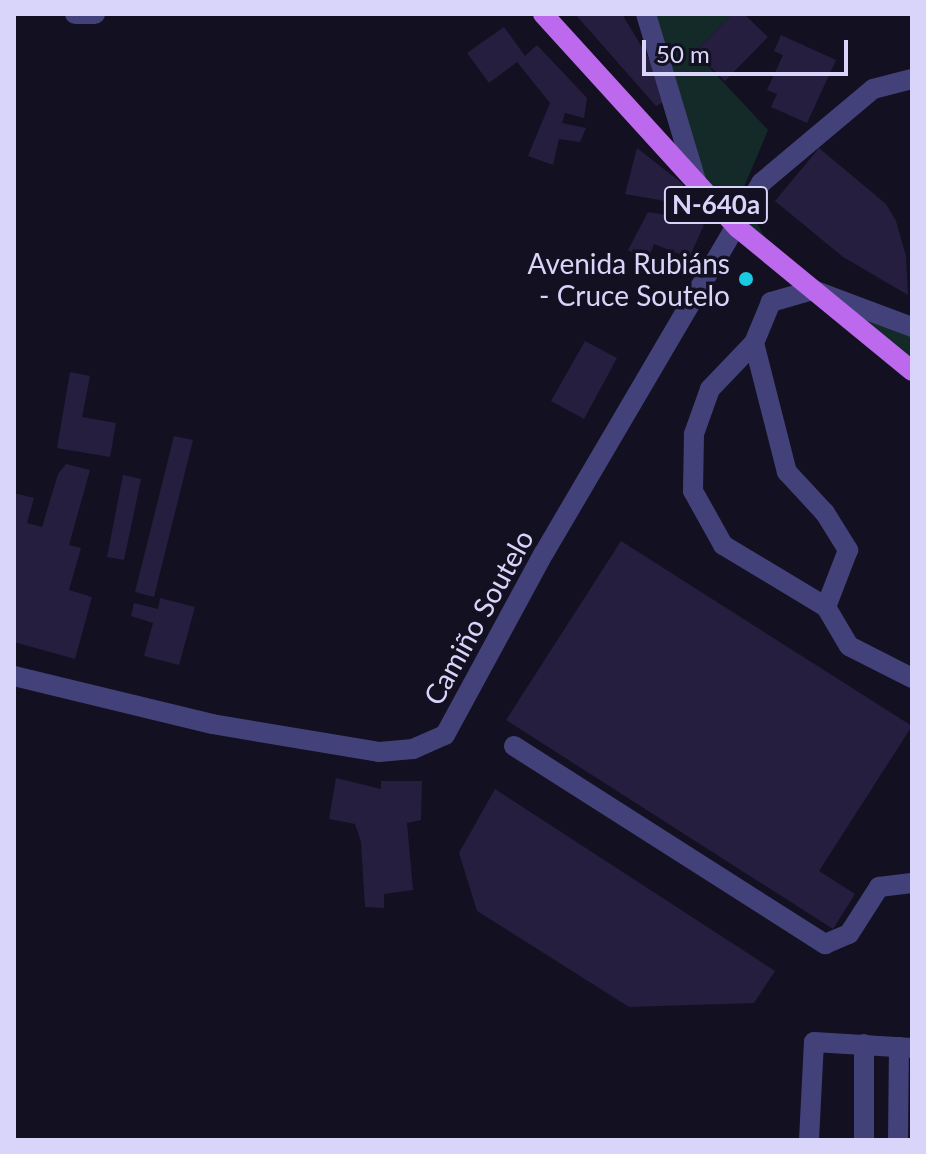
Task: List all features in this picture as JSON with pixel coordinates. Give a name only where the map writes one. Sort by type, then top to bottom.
[{"type":"main road","name":"N-640a","points":[[543,14],[738,228],[912,371]]},
{"type":"street","points":[[75,14],[95,14]]},
{"type":"street","points":[[646,14],[697,184]]},
{"type":"street","name":"Camiño Soutelo","points":[[14,676],[212,724],[379,752],[413,749],[445,735],[544,553],[738,228],[761,183],[873,89],[912,79]]},
{"type":"street","points":[[912,327],[813,290],[771,302],[754,343],[710,389],[694,434],[693,491],[723,545],[826,607],[849,646],[912,678]]},
{"type":"street","points":[[754,343],[787,472],[825,513],[848,550],[826,607]]},
{"type":"street","points":[[514,746],[825,944],[849,934],[879,887],[912,883]]},
{"type":"street","points":[[809,1140],[814,1042],[905,1047],[898,1140]]},
{"type":"street","points":[[864,1044],[864,1140]]},
{"type":"green space","points":[[646,14],[732,14],[695,52],[768,130],[741,194],[778,262],[697,184]]},
{"type":"green space","points":[[813,290],[912,327],[912,371]]},
{"type":"building","points":[[575,14],[622,14],[663,82],[663,102],[656,106]]},
{"type":"building","points":[[732,14],[744,14],[768,37],[725,81],[695,52]]},
{"type":"building","points":[[504,27],[525,56],[537,45],[587,98],[584,118],[565,113],[562,123],[586,128],[580,142],[559,139],[553,165],[528,156],[550,103],[517,62],[489,83],[467,53]]},
{"type":"building","points":[[781,35],[836,60],[807,123],[771,107],[777,94],[767,90],[783,55],[774,51]]},
{"type":"building","points":[[637,148],[683,184],[683,213],[704,225],[689,258],[654,244],[647,262],[628,250],[648,212],[666,215],[671,202],[625,194]]},
{"type":"building","points":[[819,148],[886,204],[896,221],[906,256],[908,295],[843,257],[775,201]]},
{"type":"building","points":[[585,341],[617,358],[584,419],[551,401]]},
{"type":"building","points":[[70,372],[90,376],[82,417],[116,423],[110,457],[57,448]]},
{"type":"building","points":[[174,436],[193,440],[154,597],[135,592]]},
{"type":"building","points":[[66,464],[90,470],[69,545],[81,548],[69,590],[92,597],[75,659],[14,642],[14,493],[34,498],[27,523],[42,527],[58,474]]},
{"type":"building","points":[[123,475],[141,479],[124,560],[107,557]]},
{"type":"building","points":[[621,541],[912,726],[819,871],[855,894],[833,929],[506,720]]},
{"type":"building","points":[[160,598],[195,607],[179,665],[144,656],[153,623],[131,616],[134,603],[158,609]]},
{"type":"building","points":[[336,778],[381,789],[381,781],[422,781],[421,820],[407,823],[413,890],[384,894],[384,908],[365,907],[361,842],[355,824],[329,819]]},
{"type":"building","points":[[495,789],[775,971],[754,1003],[629,1007],[477,911],[459,853]]},
{"type":"place","name":"Avenida Rubiáns - Cruce Soutelo","points":[[746,279]]}]
